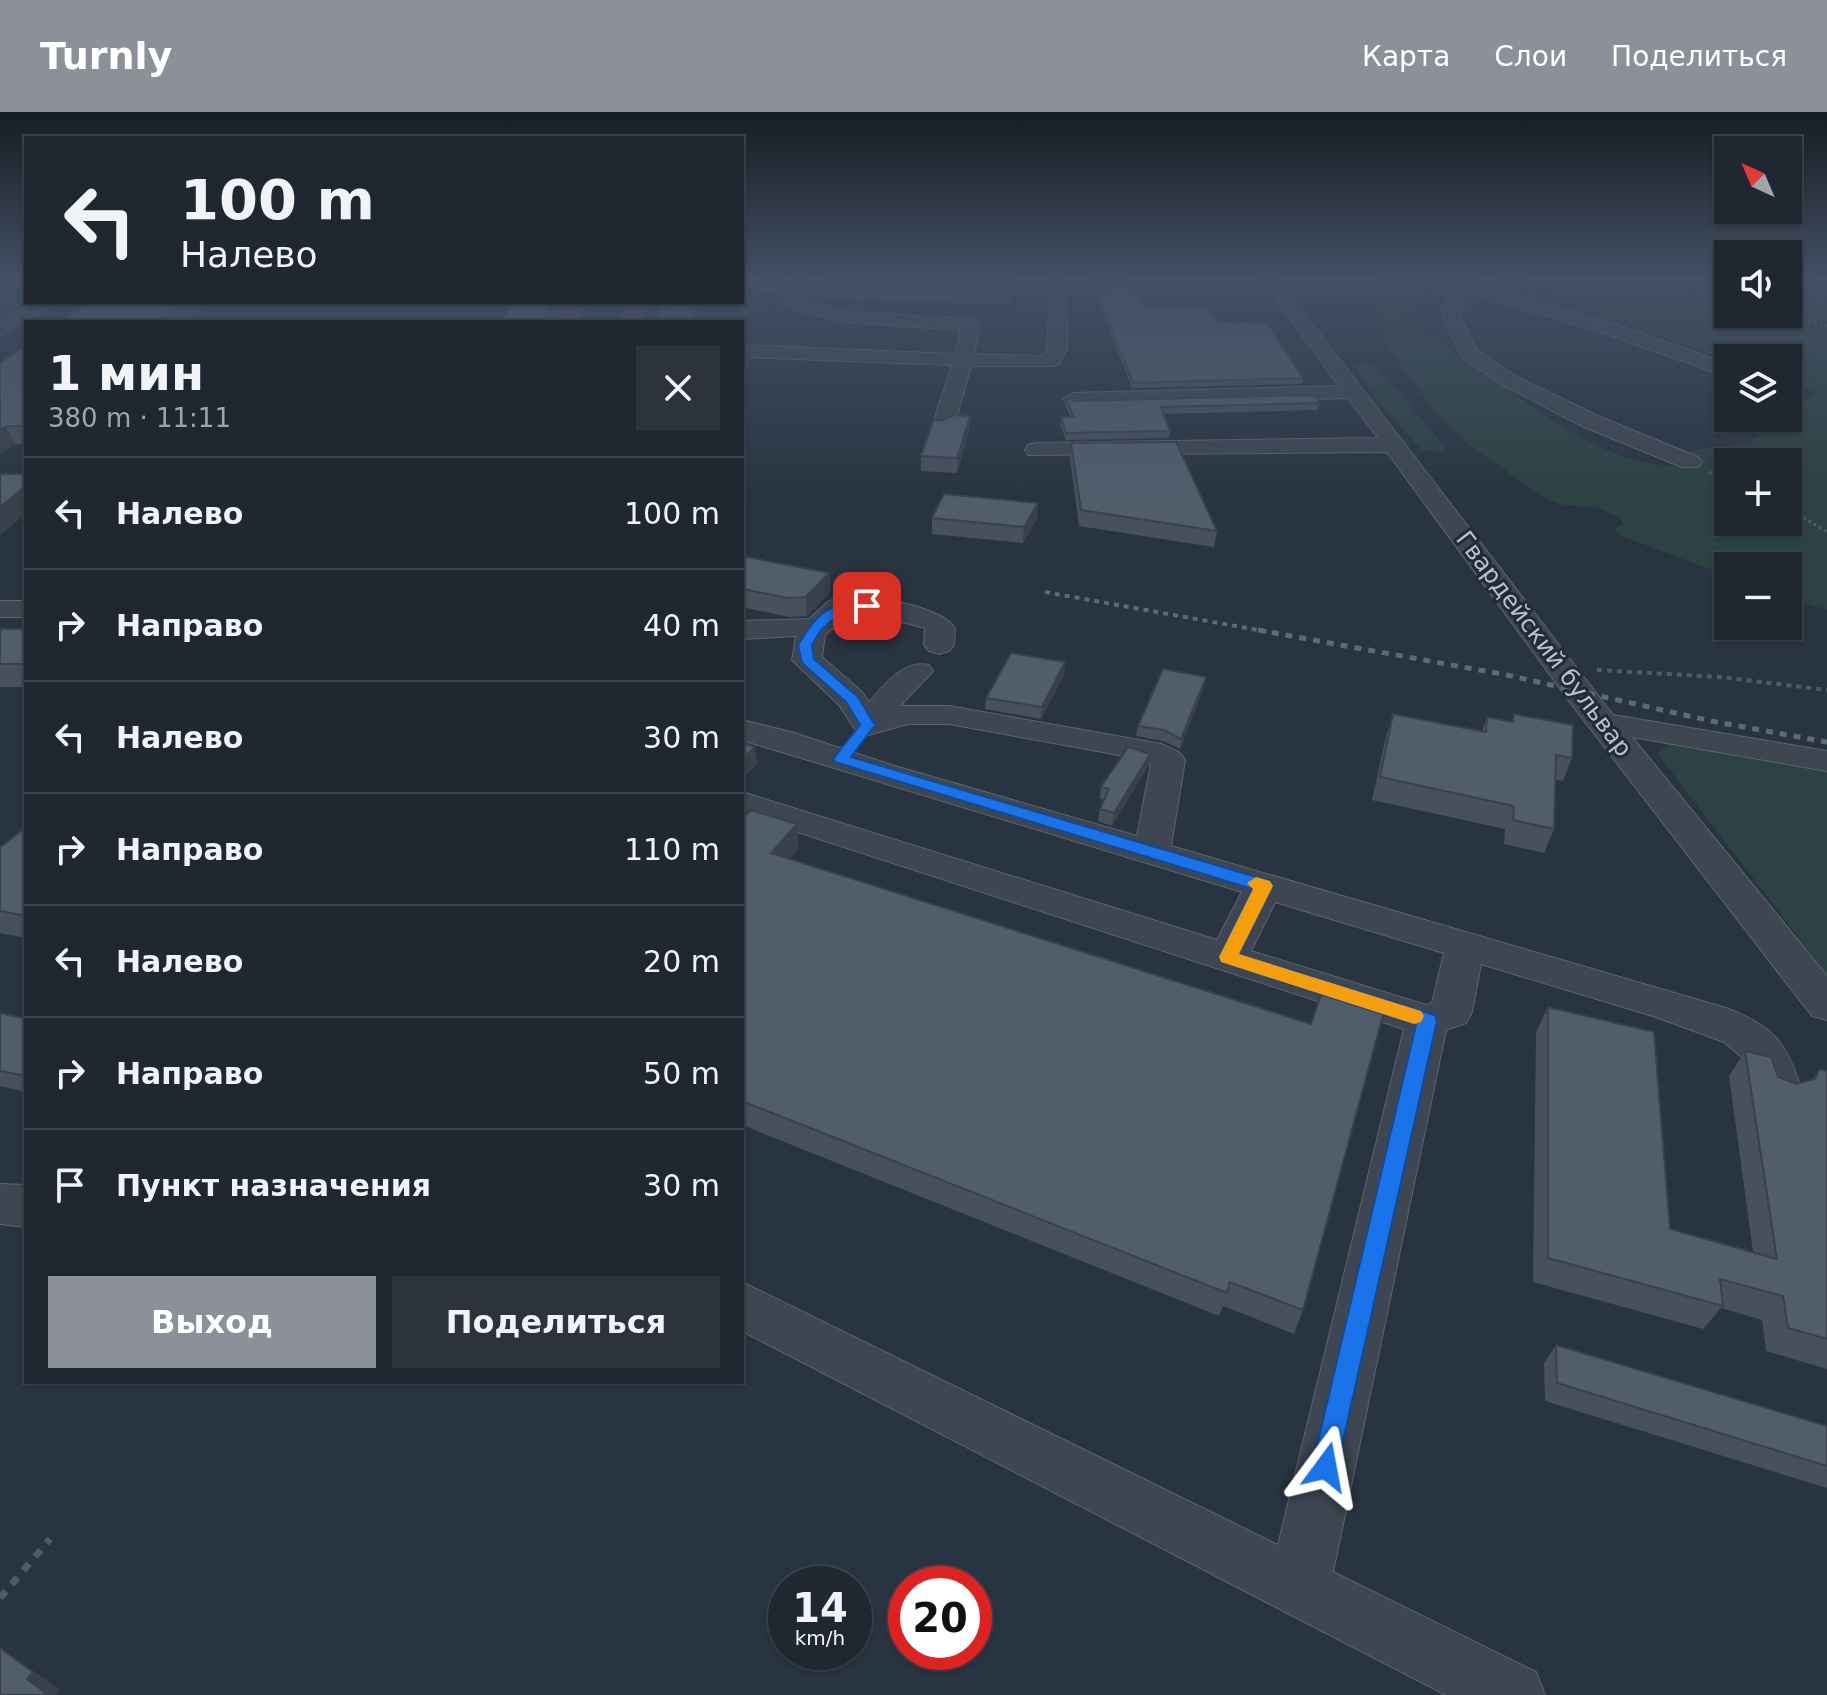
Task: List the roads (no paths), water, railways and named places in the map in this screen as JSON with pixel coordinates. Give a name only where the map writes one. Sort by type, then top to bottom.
[{"type":"street","points":[[744,351],[1022,362],[1052,360],[1056,351]]},
{"type":"street","points":[[943,426],[965,351]]},
{"type":"street","name":"Гвардейский бульвар","points":[[1323,351],[1603,723],[1827,1005]]},
{"type":"street","points":[[1468,351],[1510,381],[1578,415],[1690,462]]},
{"type":"street","points":[[1672,351],[1714,366]]},
{"type":"street","points":[[1073,399],[1354,392]]},
{"type":"street","points":[[1036,450],[1394,445]]},
{"type":"street","points":[[868,725],[851,699],[807,660],[805,645],[816,627],[839,607],[867,606],[935,622],[941,628],[939,645]]},
{"type":"street","points":[[0,609],[24,609]]},
{"type":"street","points":[[744,630],[816,627]]},
{"type":"street","points":[[841,759],[883,705],[918,671]]},
{"type":"street","points":[[868,725],[906,714],[949,715],[1150,751],[1168,760],[1152,853]]},
{"type":"street","points":[[1603,723],[1827,761]]},
{"type":"street","points":[[744,730],[1726,1026],[1754,1041],[1769,1057],[1779,1089]]},
{"type":"street","points":[[744,804],[1427,1021],[1451,1012],[1465,945]]},
{"type":"street","points":[[1228,957],[1264,886]]},
{"type":"street","points":[[1299,1586],[1427,1021]]},
{"type":"street","points":[[0,1204],[24,1206]]},
{"type":"street","points":[[744,1306],[1513,1695]]},
{"type":"railway","points":[[1045,592],[1269,632]]},
{"type":"railway","points":[[1258,630],[1507,675],[1711,721],[1827,742]]}]
